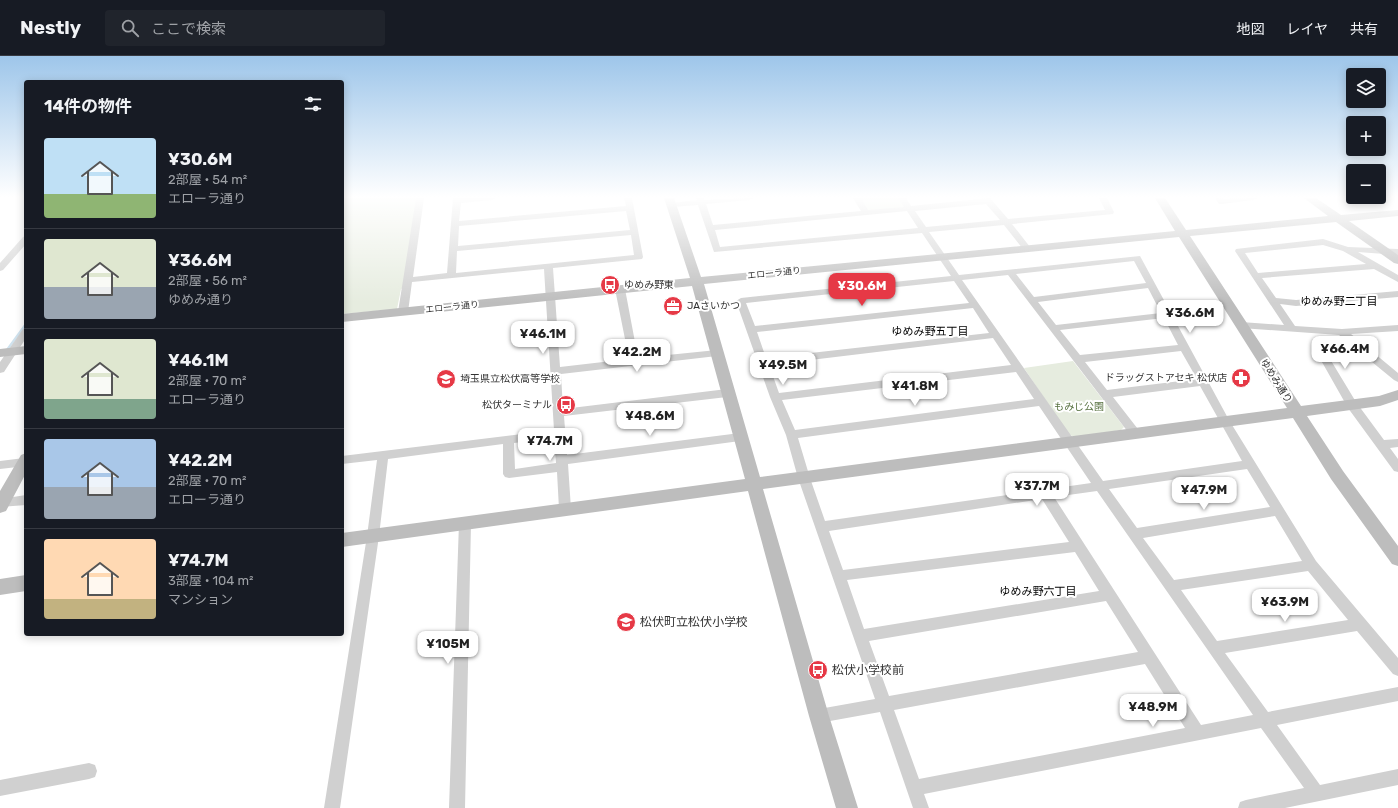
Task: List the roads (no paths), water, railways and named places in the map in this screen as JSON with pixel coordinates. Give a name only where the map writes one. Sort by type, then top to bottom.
[{"type":"street","points":[[403,312],[415,233]]},
{"type":"street","points":[[450,275],[454,233]]},
{"type":"street","points":[[453,249],[623,233]]},
{"type":"street","points":[[408,280],[639,257],[635,233]]},
{"type":"street","points":[[680,233],[697,282],[819,716],[847,808]]},
{"type":"street","points":[[712,233],[717,250],[892,233]]},
{"type":"street","points":[[926,233],[1099,486],[1316,794]]},
{"type":"street","points":[[1015,233],[1026,248]]},
{"type":"street","name":"エローラ通り","points":[[344,318],[942,256],[1181,233]]},
{"type":"street","name":"ゆめみ通り","points":[[1182,233],[1337,475],[1392,544],[1398,559]]},
{"type":"street","points":[[1358,233],[1398,260]]},
{"type":"street","points":[[0,268],[24,241]]},
{"type":"street","points":[[1292,328],[1239,251],[1323,242],[1346,249],[1398,252]]},
{"type":"street","points":[[1346,249],[1398,279]]},
{"type":"street","points":[[921,808],[804,478],[792,435],[775,396],[741,301],[1137,258],[1224,421],[1311,565],[1398,669]]},
{"type":"street","points":[[548,266],[565,509]]},
{"type":"street","points":[[1256,276],[1374,266]]},
{"type":"street","points":[[1010,272],[1135,433]]},
{"type":"street","points":[[1032,300],[1151,286]]},
{"type":"street","points":[[620,290],[634,362]]},
{"type":"street","points":[[1273,300],[1296,303],[1398,294]]},
{"type":"street","points":[[751,330],[975,305]]},
{"type":"street","points":[[1054,328],[1167,315]]},
{"type":"street","points":[[1241,325],[1342,332],[1398,328]]},
{"type":"street","points":[[1342,332],[1398,378]]},
{"type":"street","points":[[0,370],[6,353],[24,333]]},
{"type":"street","points":[[763,362],[996,335]]},
{"type":"street","points":[[1078,359],[1185,347]]},
{"type":"street","points":[[6,353],[24,350]]},
{"type":"street","points":[[555,371],[717,353]]},
{"type":"street","points":[[1375,360],[1323,355],[1352,406],[1398,468]]},
{"type":"street","points":[[775,396],[1018,368]]},
{"type":"street","points":[[1105,394],[1204,382]]},
{"type":"street","points":[[558,413],[727,393]]},
{"type":"street","points":[[344,540],[1224,421],[1352,406],[1380,401],[1398,395]]},
{"type":"street","points":[[792,435],[1041,402]]},
{"type":"street","points":[[344,460],[560,433]]},
{"type":"street","points":[[508,439],[509,474],[562,464],[740,437]]},
{"type":"street","points":[[1381,445],[1398,443]]},
{"type":"street","points":[[332,808],[373,536],[383,455]]},
{"type":"street","points":[[0,465],[24,461]]},
{"type":"street","points":[[1,504],[24,463]]},
{"type":"street","points":[[821,527],[1250,464]]},
{"type":"street","points":[[1045,494],[1196,733]]},
{"type":"street","points":[[1,504],[24,500]]},
{"type":"street","points":[[1134,534],[1278,511]]},
{"type":"street","points":[[456,808],[465,523]]},
{"type":"street","points":[[838,576],[1078,546]]},
{"type":"street","points":[[1170,586],[1311,565]]},
{"type":"street","points":[[0,587],[24,583]]},
{"type":"street","points":[[860,636],[1109,596]]},
{"type":"street","points":[[1214,648],[1360,624]]},
{"type":"street","points":[[819,716],[1148,657]]},
{"type":"street","points":[[914,788],[1398,694]]},
{"type":"street","points":[[0,788],[89,772]]},
{"type":"street","points":[[1246,808],[1398,777]]},
{"type":"waterway","points":[[7,350],[24,327]]},
{"type":"place","name":"ゆめみ野東","points":[[610,285]]},
{"type":"place","name":"JAさいかつ","points":[[673,306]]},
{"type":"place","name":"ドラッグストアセキ 松伏店","points":[[1241,378]]},
{"type":"place","name":"埼玉県立松伏高等学校","points":[[446,379]]},
{"type":"place","name":"松伏ターミナル","points":[[566,405]]},
{"type":"place","name":"松伏町立松伏小学校","points":[[626,622]]},
{"type":"place","name":"松伏小学校前","points":[[818,670]]},
{"type":"district","name":"ゆめみ野二丁目","points":[[1339,301]]},
{"type":"district","name":"ゆめみ野五丁目","points":[[930,331]]},
{"type":"district","name":"ゆめみ野六丁目","points":[[1038,591]]},
{"type":"park label","name":"もみじ公園","points":[[1079,407]]}]
